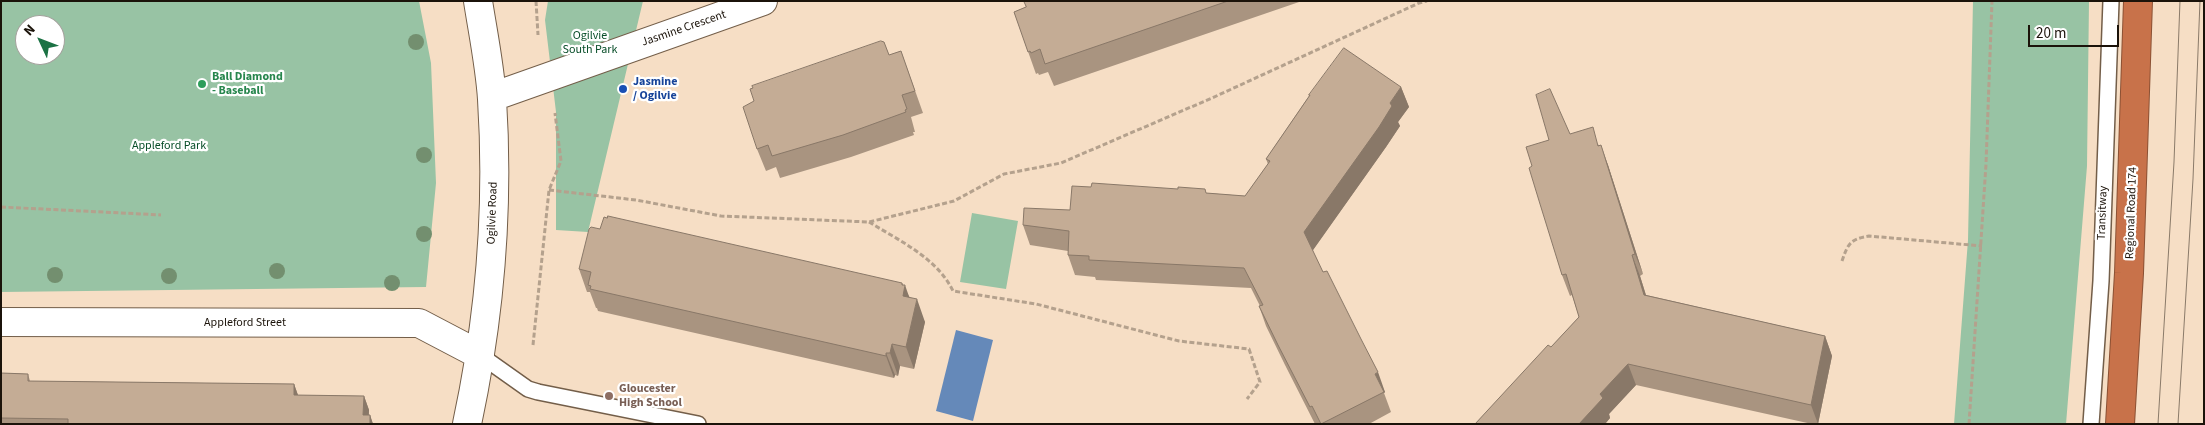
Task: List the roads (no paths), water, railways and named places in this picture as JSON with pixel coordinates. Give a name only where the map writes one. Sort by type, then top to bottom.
[{"type":"highway","name":"Regional Road 174","points":[[2120,424],[2130,273],[2138,1]]},
{"type":"street","name":"Ogilvie Road","points":[[467,424],[480,355],[490,276],[495,184],[492,97],[478,1]]},
{"type":"street","name":"Jasmine Crescent","points":[[492,97],[763,1]]},
{"type":"street","name":"Appleford Street","points":[[1,322],[419,323],[480,355]]},
{"type":"lane","name":"Transitway","points":[[2091,424],[2101,281],[2111,1]]},
{"type":"lane","points":[[480,355],[528,389],[698,424]]},
{"type":"water","points":[[956,330],[993,340],[973,421],[936,411]]},
{"type":"tram line","points":[[2158,424],[2174,162],[2180,1]]},
{"type":"tram line","points":[[2178,424],[2193,179],[2200,1]]},
{"type":"place","name":"Ball Diamond - Baseball","points":[[202,84]]},
{"type":"place","name":"Jasmine / Ogilvie","points":[[623,89]]},
{"type":"place","name":"Gloucester High School","points":[[609,396]]},
{"type":"park label","name":"Ogilvie South Park","points":[[590,43]]},
{"type":"park label","name":"Appleford Park","points":[[169,146]]}]
